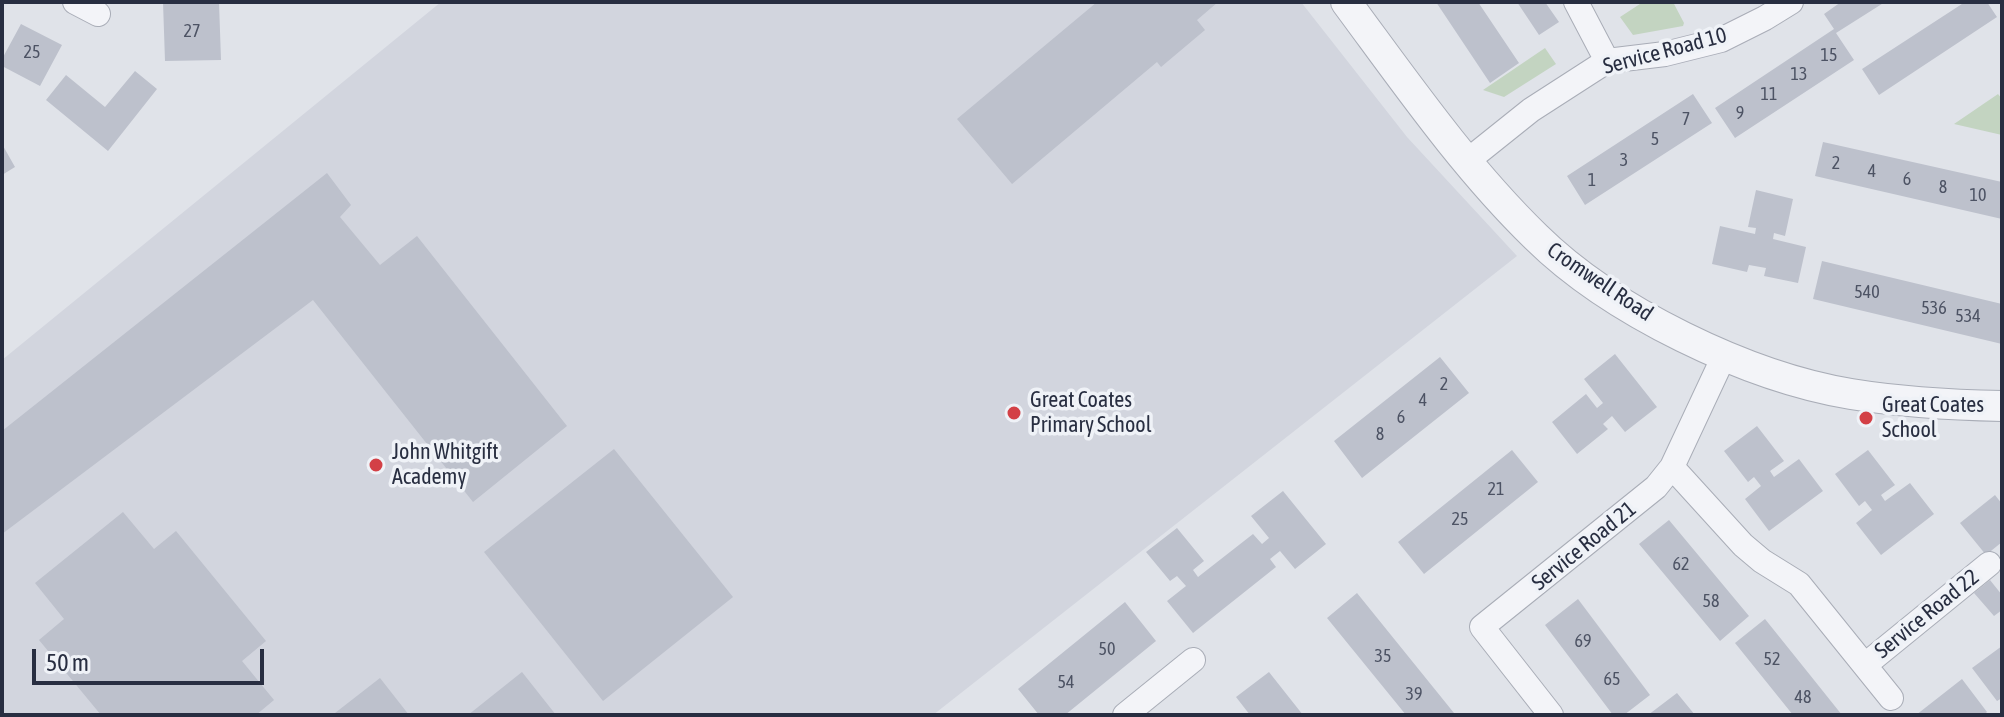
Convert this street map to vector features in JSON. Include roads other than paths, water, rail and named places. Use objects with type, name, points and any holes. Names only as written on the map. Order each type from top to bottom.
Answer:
[{"type":"street","points":[[75,2],[98,14]]},
{"type":"street","name":"Cromwell Road","points":[[1346,2],[1466,162],[1536,238],[1620,302],[1724,356],[1783,377],[1850,394],[2002,406]]},
{"type":"street","points":[[1576,2],[1607,61]]},
{"type":"street","name":"Service Road 10","points":[[1466,162],[1531,110],[1607,61],[1665,54],[1721,40],[1791,2]]},
{"type":"street","name":"Service Road 21","points":[[1551,715],[1482,627],[1656,487],[1672,467],[1724,356]]},
{"type":"street","name":"Service Road 22","points":[[1672,467],[1751,553],[1799,584],[1891,698]]},
{"type":"street","name":"Service Road 22","points":[[1865,665],[1989,564]]},
{"type":"street","points":[[1125,715],[1193,660]]},
{"type":"place","name":"Great Coates Primary School","points":[[1014,413]]},
{"type":"place","name":"Great Coates School","points":[[1866,418]]},
{"type":"place","name":"John Whitgift Academy","points":[[376,465]]}]
